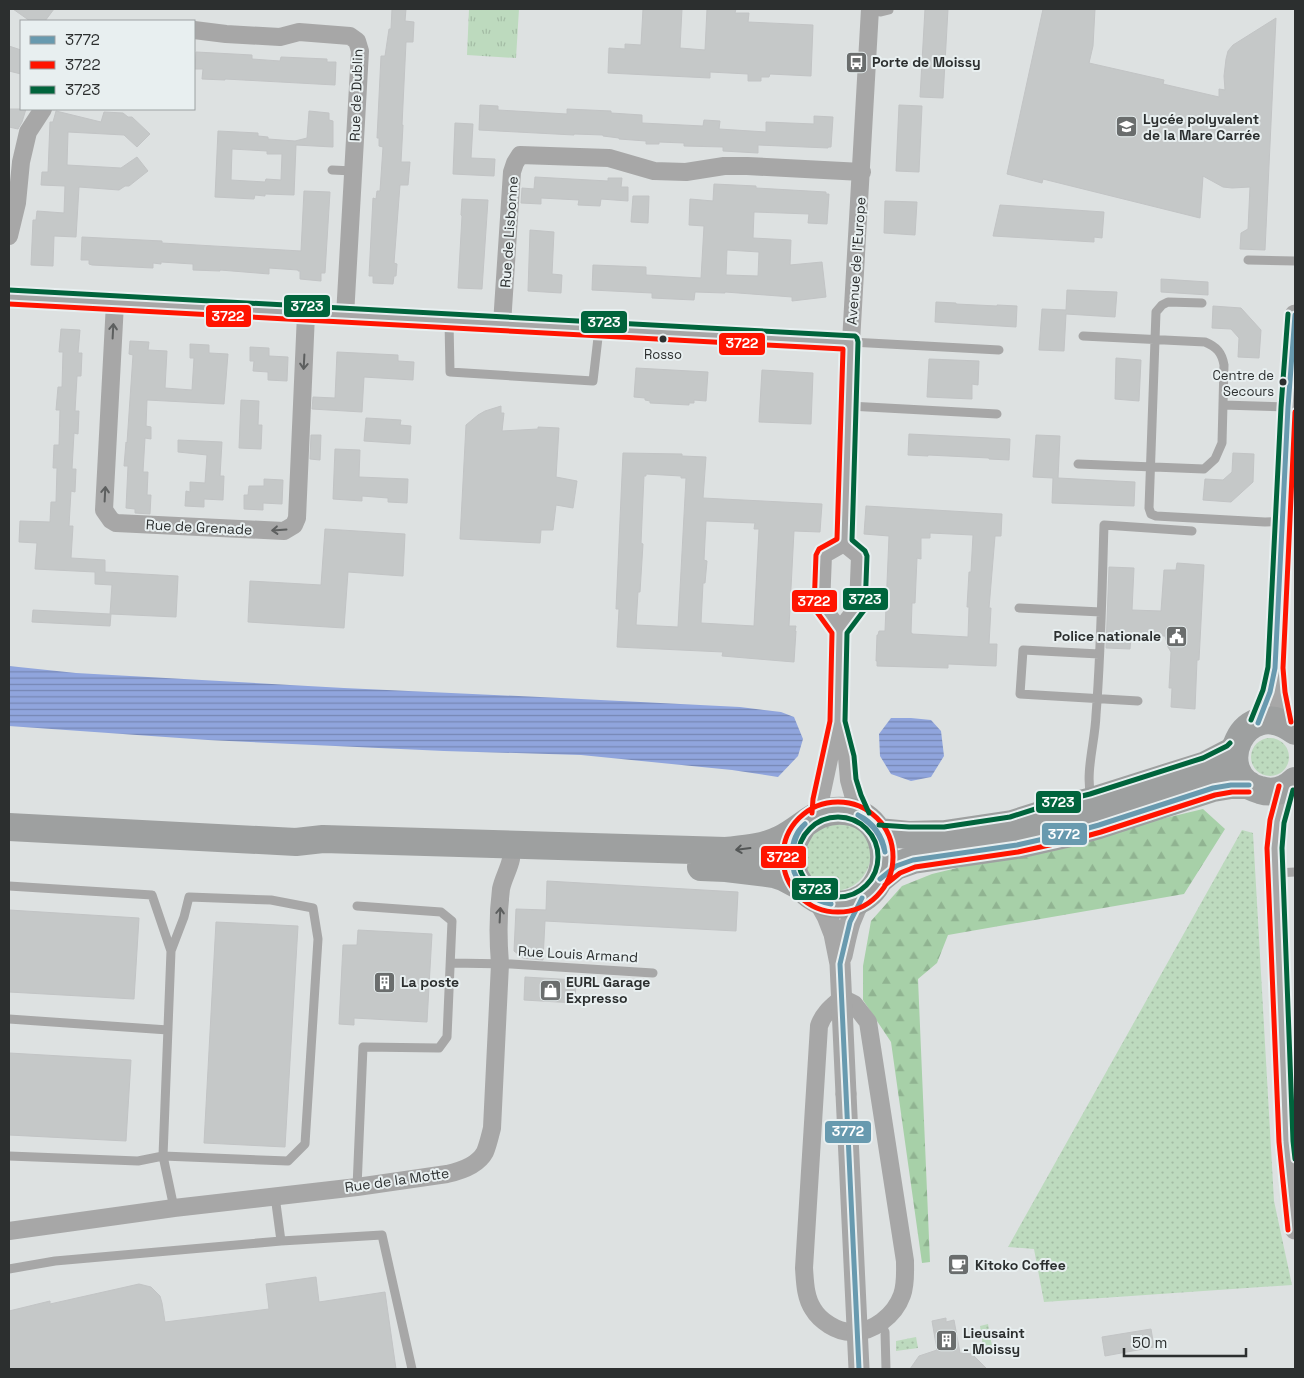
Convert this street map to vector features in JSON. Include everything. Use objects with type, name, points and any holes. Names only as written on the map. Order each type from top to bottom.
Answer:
[{"type":"main road","points":[[1252,787],[1241,778],[1236,769],[1234,758],[1238,740],[1243,732],[1250,727],[1285,728]]},
{"type":"main road","points":[[880,879],[896,866],[912,860],[1017,845],[1206,765],[1235,748]]},
{"type":"main road","points":[[9,827],[296,842],[324,839],[726,851],[761,847],[781,839],[811,819],[833,810],[848,811],[870,824],[909,835],[945,834],[1012,824],[1056,810],[1095,813],[1231,785],[1252,787],[1266,792],[1276,791],[1291,784]]},
{"type":"main road","points":[[809,893],[793,871],[791,855],[794,839],[811,819]]},
{"type":"main road","points":[[296,842],[322,849],[726,868],[774,874],[832,904],[848,904],[862,898],[873,890],[880,879],[885,863],[884,847],[870,824]]},
{"type":"street","name":"Avenue de l'Europe","points":[[844,543],[851,342],[862,172],[867,9]]},
{"type":"street","name":"Rue de Dublin","points":[[195,30],[271,37],[280,37],[299,32],[350,36],[354,38],[359,46],[345,316]]},
{"type":"street","points":[[9,236],[17,203],[21,162],[28,132],[42,110]]},
{"type":"street","name":"Rue de Lisbonne","points":[[502,324],[512,172],[520,155],[609,158],[654,171],[670,172],[686,172],[724,166],[862,172]]},
{"type":"street","points":[[9,296],[306,314],[851,342]]},
{"type":"street","name":"Rue de Grenade","points":[[115,303],[104,510],[111,520],[116,523],[284,531],[294,524],[296,518],[306,314]]},
{"type":"street","points":[[1285,728],[1275,668],[1289,521],[1295,315]]},
{"type":"street","points":[[811,819],[820,801],[837,722],[840,630],[858,607],[860,556],[844,543],[823,555],[821,606],[840,630]]},
{"type":"street","points":[[837,722],[847,757],[849,780],[854,798],[870,824]]},
{"type":"street","points":[[1274,848],[1277,822],[1291,784]]},
{"type":"street","points":[[1252,787],[1262,801],[1274,848],[1285,872],[1286,1142],[1295,1228]]},
{"type":"street","name":"Rue de la Motte","points":[[9,1231],[174,1208],[357,1187],[456,1172],[478,1160],[484,1152],[492,1128],[500,964],[498,943],[501,887],[511,859]]},
{"type":"street","points":[[809,893],[827,916],[834,934],[840,964],[859,1369]]},
{"type":"street","points":[[840,964],[849,925],[854,911],[862,898]]},
{"type":"street","points":[[842,998],[854,1004],[868,1022],[905,1261],[905,1279],[902,1295],[893,1312],[880,1322],[864,1330],[850,1332],[832,1326],[812,1309],[805,1290],[804,1268],[819,1026],[827,1010],[842,998]]},
{"type":"lane","points":[[867,9],[881,12],[889,9]]},
{"type":"lane","points":[[332,170],[353,171]]},
{"type":"lane","points":[[1248,260],[1295,261]]},
{"type":"lane","points":[[1202,303],[1168,302],[1162,305],[1156,312],[1148,508],[1151,514],[1156,516],[1265,522],[1289,521]]},
{"type":"lane","points":[[449,321],[450,372],[583,381],[593,381],[599,329]]},
{"type":"lane","points":[[1078,464],[1204,469],[1215,459],[1222,443],[1224,365],[1219,350],[1213,345],[1205,342],[1083,336]]},
{"type":"lane","points":[[851,342],[998,350]]},
{"type":"lane","points":[[1223,405],[1292,407]]},
{"type":"lane","points":[[849,406],[997,414]]},
{"type":"lane","points":[[1095,813],[1089,787],[1097,699],[1104,525],[1192,531]]},
{"type":"lane","points":[[1018,608],[1101,612]]},
{"type":"lane","points":[[1099,654],[1022,650],[1020,694],[1138,701]]},
{"type":"lane","points":[[9,886],[152,894],[171,951]]},
{"type":"lane","points":[[9,1156],[138,1161],[163,1156],[288,1160],[305,1144],[318,939],[313,908],[271,900],[189,897],[184,917],[171,951],[163,1156],[174,1208]]},
{"type":"lane","points":[[357,906],[442,912],[452,921],[448,1037],[439,1048],[363,1047],[357,1187]]},
{"type":"lane","name":"Rue Louis Armand","points":[[451,962],[653,973]]},
{"type":"lane","points":[[9,1020],[168,1030]]},
{"type":"lane","points":[[275,1196],[281,1241]]},
{"type":"lane","points":[[9,1269],[55,1261],[281,1241],[382,1235],[412,1369]]},
{"type":"lane","points":[[880,1322],[885,1332],[886,1369]]},
{"type":"green space","points":[[469,9],[519,9],[516,58],[467,55]]},
{"type":"green space","points":[[1270,738],[1277,739],[1283,744],[1288,750],[1288,764],[1283,770],[1277,775],[1270,776],[1263,775],[1257,770],[1252,764],[1251,757],[1252,750],[1257,744],[1263,739]]},
{"type":"green space","points":[[1203,809],[1225,829],[1184,894],[948,935],[937,963],[918,979],[930,1262],[922,1263],[891,1042],[863,1000],[863,966],[871,921],[902,886],[932,874]]},
{"type":"green space","points":[[845,822],[859,830],[868,843],[871,854],[869,866],[864,876],[856,884],[845,889],[834,890],[812,881],[801,856],[818,825]]},
{"type":"green space","points":[[1242,830],[1253,833],[1274,1201],[1292,1285],[1044,1302],[1034,1249],[1008,1247]]},
{"type":"green space","points":[[988,1324],[993,1352],[984,1353],[980,1326]]},
{"type":"green space","points":[[916,1337],[918,1348],[896,1351],[896,1341]]},
{"type":"water","points":[[9,666],[76,673],[740,707],[781,712],[794,717],[803,739],[798,756],[778,777],[732,770],[581,755],[444,751],[208,740],[9,726]]},
{"type":"water","points":[[891,718],[931,720],[941,731],[944,756],[931,777],[911,781],[891,774],[880,756],[879,734]]},
{"type":"building","points":[[13,9],[54,9],[46,20],[29,20]]},
{"type":"building","points":[[392,9],[406,9],[405,21],[414,22],[413,42],[406,42],[402,125],[401,162],[410,162],[408,185],[400,185],[394,263],[397,264],[393,284],[373,283],[373,276],[369,276],[373,198],[376,199],[377,191],[380,191],[383,147],[379,146],[379,138],[377,138],[381,56],[385,56],[389,29],[391,29]]},
{"type":"building","points":[[643,9],[682,9],[680,48],[705,50],[707,9],[736,9],[735,13],[749,13],[748,22],[813,25],[811,76],[770,74],[769,77],[761,77],[761,81],[748,81],[748,74],[710,72],[710,78],[608,73],[609,48],[625,49],[625,44],[641,45]]},
{"type":"building","points":[[925,9],[948,9],[943,98],[920,97]]},
{"type":"building","points":[[1043,9],[1095,9],[1093,46],[1089,63],[1164,80],[1163,84],[1219,97],[1219,89],[1225,90],[1224,76],[1228,51],[1233,45],[1276,18],[1265,250],[1240,249],[1241,233],[1248,229],[1250,187],[1223,187],[1203,176],[1200,218],[1043,179],[1042,183],[1007,174]]},
{"type":"building","points":[[9,46],[20,50],[20,74],[9,71]]},
{"type":"building","points":[[196,52],[252,55],[252,59],[280,61],[281,57],[327,59],[327,62],[336,62],[335,85],[202,79],[203,69],[195,69]]},
{"type":"building","points":[[480,105],[498,106],[498,110],[567,114],[567,109],[611,111],[611,113],[642,115],[642,123],[703,126],[704,120],[720,121],[719,129],[766,132],[766,122],[814,124],[814,116],[833,117],[831,147],[758,145],[758,153],[723,151],[723,147],[684,146],[684,143],[659,142],[659,144],[646,144],[646,141],[619,139],[603,135],[479,130]]},
{"type":"building","points":[[899,105],[922,106],[919,172],[896,171]]},
{"type":"building","points":[[9,109],[26,110],[18,129],[9,127]]},
{"type":"building","points":[[56,111],[101,122],[104,112],[123,113],[128,117],[132,117],[150,134],[137,147],[124,135],[68,132],[67,165],[121,168],[137,157],[148,171],[129,186],[119,190],[79,187],[76,237],[54,236],[53,266],[31,265],[33,220],[36,220],[37,211],[64,213],[65,186],[41,185],[42,172],[48,172],[50,122],[53,122]]},
{"type":"building","points":[[309,111],[329,113],[329,120],[333,121],[333,147],[296,145],[294,195],[255,195],[254,199],[215,197],[218,131],[258,133],[258,136],[268,137],[268,139],[295,141],[307,138]],"holes":[[[232,149],[267,151],[267,154],[282,154],[281,180],[266,179],[265,182],[231,180]]]},
{"type":"building","points":[[455,123],[473,124],[471,158],[495,159],[494,176],[453,174]]},
{"type":"building","points":[[535,177],[608,181],[608,178],[622,178],[621,187],[628,187],[628,201],[601,199],[600,206],[578,205],[579,200],[541,198],[541,204],[521,203],[522,188],[534,189]]},
{"type":"building","points":[[714,184],[826,192],[826,194],[829,194],[827,224],[808,223],[809,214],[754,212],[753,238],[791,240],[790,265],[822,262],[826,297],[792,301],[792,297],[725,292],[695,292],[694,300],[652,298],[652,293],[592,290],[593,265],[646,267],[646,275],[701,278],[704,226],[689,225],[690,199],[713,201]],"holes":[[[727,250],[759,252],[758,276],[726,275]]]},
{"type":"building","points":[[304,191],[330,192],[325,273],[321,273],[321,281],[300,279],[300,271],[298,270],[269,268],[269,274],[193,270],[193,264],[161,262],[161,264],[153,263],[153,268],[92,265],[89,264],[89,260],[81,260],[82,237],[301,251]]},
{"type":"building","points":[[633,196],[649,196],[648,223],[631,222]]},
{"type":"building","points":[[462,199],[488,200],[482,289],[458,288]]},
{"type":"building","points":[[885,201],[917,202],[915,235],[884,233]]},
{"type":"building","points":[[1000,205],[1104,212],[1102,238],[1094,237],[1094,242],[993,236]]},
{"type":"building","points":[[530,230],[554,232],[552,274],[562,275],[561,293],[528,291]]},
{"type":"building","points":[[1161,279],[1208,282],[1208,295],[1161,292]]},
{"type":"building","points":[[1067,290],[1117,292],[1115,317],[1066,314],[1064,351],[1039,350],[1042,309],[1066,310]]},
{"type":"building","points":[[936,302],[1017,306],[1016,327],[935,322]]},
{"type":"building","points":[[1213,306],[1241,308],[1261,330],[1259,358],[1238,357],[1239,338],[1231,329],[1212,328]]},
{"type":"building","points":[[61,329],[80,330],[78,353],[82,353],[81,376],[77,376],[75,411],[79,411],[78,434],[74,433],[72,469],[76,469],[75,492],[71,491],[69,526],[73,526],[71,558],[105,560],[105,572],[178,576],[176,617],[111,614],[110,626],[32,622],[33,610],[110,614],[112,585],[95,584],[95,572],[35,569],[37,543],[19,542],[20,521],[50,522],[51,502],[56,502],[57,468],[53,468],[54,445],[59,445],[60,410],[56,410],[58,387],[62,387],[63,352],[59,352]]},
{"type":"building","points":[[130,341],[149,342],[148,350],[167,351],[165,388],[192,390],[194,358],[190,358],[190,344],[209,345],[209,353],[228,354],[224,404],[147,400],[146,426],[151,427],[151,439],[145,438],[143,472],[148,472],[147,495],[151,495],[150,514],[135,513],[135,509],[126,508],[128,466],[124,466],[133,355],[129,354]]},
{"type":"building","points":[[250,347],[269,348],[269,356],[288,357],[287,381],[268,380],[268,372],[253,371],[254,361],[250,361]]},
{"type":"building","points":[[337,352],[398,355],[398,361],[414,362],[413,380],[364,377],[362,412],[312,409],[313,397],[335,398]]},
{"type":"building","points":[[1116,358],[1141,360],[1139,401],[1115,399]]},
{"type":"building","points":[[929,359],[979,361],[978,385],[972,384],[972,399],[927,397]]},
{"type":"building","points":[[636,368],[708,372],[706,401],[694,400],[694,403],[689,403],[689,405],[650,403],[645,398],[634,397]]},
{"type":"building","points":[[762,370],[813,373],[811,424],[759,422]]},
{"type":"building","points":[[241,400],[259,401],[258,425],[262,425],[261,449],[239,448]]},
{"type":"building","points":[[501,406],[501,413],[504,413],[502,431],[538,429],[538,427],[559,428],[556,477],[577,481],[573,508],[556,505],[553,530],[541,530],[540,543],[460,539],[466,425],[485,411]]},
{"type":"building","points":[[366,418],[401,420],[400,425],[411,426],[410,444],[364,441]]},
{"type":"building","points":[[909,434],[1010,439],[1009,460],[908,455]]},
{"type":"building","points":[[311,435],[321,435],[320,460],[310,459]]},
{"type":"building","points":[[1036,435],[1060,436],[1058,478],[1135,482],[1134,506],[1052,503],[1053,478],[1033,477]]},
{"type":"building","points":[[178,440],[222,442],[220,476],[224,476],[223,500],[204,499],[204,507],[185,506],[186,491],[190,492],[190,482],[205,483],[207,455],[178,452]]},
{"type":"building","points":[[335,449],[360,450],[359,477],[408,479],[407,503],[388,502],[388,498],[362,496],[362,501],[333,499]]},
{"type":"building","points":[[623,453],[682,454],[682,456],[706,457],[703,498],[822,504],[820,532],[794,531],[789,626],[796,626],[794,662],[722,656],[723,652],[617,647],[619,609],[616,609]],"holes":[[[646,474],[686,478],[678,627],[636,625],[643,544],[641,543],[644,476]],[[706,521],[755,523],[754,529],[759,529],[754,626],[701,623],[703,583],[705,583],[707,561],[704,560]]]},
{"type":"building","points":[[1233,453],[1254,454],[1253,482],[1231,502],[1203,500],[1205,479],[1223,480],[1232,472]]},
{"type":"building","points":[[264,479],[283,480],[282,504],[263,503],[263,510],[244,509],[244,495],[248,495],[249,486],[264,486]]},
{"type":"building","points":[[866,506],[1002,514],[1001,536],[995,536],[989,608],[991,608],[989,644],[997,644],[996,666],[948,664],[948,668],[877,666],[877,635],[879,631],[885,631],[889,536],[864,534]],"holes":[[[930,533],[973,535],[967,607],[969,607],[968,637],[912,634],[912,603],[915,603],[917,558],[921,559],[921,538],[930,538]]]},
{"type":"building","points":[[325,529],[405,534],[403,576],[348,572],[344,628],[248,622],[250,581],[321,585]]},
{"type":"building","name":"Police nationale","points":[[1177,563],[1204,565],[1195,709],[1171,707],[1172,688],[1169,688],[1171,652],[1165,636],[1131,634],[1130,649],[1106,648],[1109,567],[1134,568],[1132,610],[1161,611],[1164,570],[1176,570]]},
{"type":"building","points":[[547,881],[738,892],[736,931],[545,921],[543,960],[523,958],[514,951],[516,909],[546,910]]},
{"type":"building","points":[[9,910],[139,918],[134,999],[9,992]]},
{"type":"building","points":[[216,922],[298,926],[285,1147],[204,1143]]},
{"type":"building","name":"La poste","points":[[358,930],[432,934],[427,1022],[354,1018],[354,1025],[339,1024],[343,945],[357,945]]},
{"type":"building","name":"EURL Garage Expresso","points":[[525,977],[576,980],[575,1003],[524,1000]]},
{"type":"building","points":[[9,1053],[131,1060],[126,1141],[9,1135]]},
{"type":"building","points":[[316,1277],[319,1302],[385,1292],[396,1369],[9,1369],[9,1311],[139,1284],[151,1287],[160,1296],[165,1322],[269,1309],[266,1284]]},
{"type":"building","points":[[946,1318],[946,1322],[954,1320],[960,1353],[972,1354],[987,1369],[910,1369],[919,1356],[937,1350],[932,1321]]},
{"type":"building","points":[[1151,1329],[1154,1347],[1105,1356],[1102,1337]]},
{"type":"transit line","name":"3723","points":[[9,290],[855,336],[858,342],[852,540],[865,551],[867,556],[865,609],[847,633],[845,721],[854,756],[856,779],[869,813]]},
{"type":"transit line","name":"3722","points":[[9,304],[843,349],[837,539],[819,549],[816,555],[814,608],[832,633],[830,721],[813,799],[812,813]]},
{"type":"transit line","name":"3723","points":[[1251,720],[1263,690],[1268,667],[1281,407],[1288,314]]},
{"type":"transit line","name":"3772","points":[[1258,723],[1270,692],[1275,668],[1288,407],[1295,315]]},
{"type":"transit line","name":"3722","points":[[1291,722],[1285,692],[1283,668],[1295,412]]},
{"type":"transit line","name":"3723","points":[[879,825],[944,827],[1010,817],[1203,758],[1230,743]]},
{"type":"transit line","name":"3772","points":[[880,879],[896,866],[913,860],[1017,845],[1099,825],[1213,788],[1249,785]]},
{"type":"transit line","name":"3722","points":[[1279,786],[1270,820],[1267,848],[1279,1142],[1288,1230]]},
{"type":"transit line","name":"3723","points":[[1293,790],[1284,823],[1282,848],[1295,1159]]},
{"type":"transit line","name":"3722","points":[[885,885],[900,873],[915,867],[1018,852],[1072,840],[1215,795],[1249,792]]},
{"type":"transit line","name":"3722","points":[[838,802],[859,807],[877,818],[888,836],[893,857],[888,878],[877,896],[859,907],[838,912],[817,907],[799,896],[788,878],[783,857],[788,836],[799,818],[817,807],[838,802]]},
{"type":"transit line","name":"3772","points":[[858,815],[868,821],[876,830],[882,840],[885,852]]},
{"type":"transit line","name":"3772","points":[[858,815],[876,830],[885,852]]},
{"type":"transit line","name":"3723","points":[[838,817],[853,820],[866,829],[875,842],[878,857],[875,872],[866,885],[853,894],[838,897],[823,894],[810,885],[801,872],[798,857],[801,842],[810,829],[823,820],[838,817]]},
{"type":"transit line","name":"3772","points":[[794,872],[792,859],[794,840],[805,824]]},
{"type":"transit line","name":"3772","points":[[794,872],[795,840],[805,824]]},
{"type":"transit line","name":"3772","points":[[794,872],[800,884],[808,892],[818,899],[831,904]]},
{"type":"transit line","name":"3772","points":[[794,872],[800,884],[808,893],[818,900],[831,904]]},
{"type":"transit line","name":"3772","points":[[859,1369],[840,964],[850,922],[862,898]]},
{"type":"place","name":"Porte de Moissy","points":[[856,62]]},
{"type":"place","name":"Lycée polyvalent de la Mare Carrée","points":[[1127,127]]},
{"type":"place","name":"Rosso","points":[[663,339]]},
{"type":"place","name":"Centre de Secours","points":[[1283,382]]},
{"type":"place","name":"Police nationale","points":[[1177,636]]},
{"type":"place","name":"La poste","points":[[385,982]]},
{"type":"place","name":"EURL Garage Expresso","points":[[550,990]]},
{"type":"place","name":"Kitoko Coffee","points":[[959,1265]]},
{"type":"place","name":"Lieusaint - Moissy","points":[[947,1341]]}]
